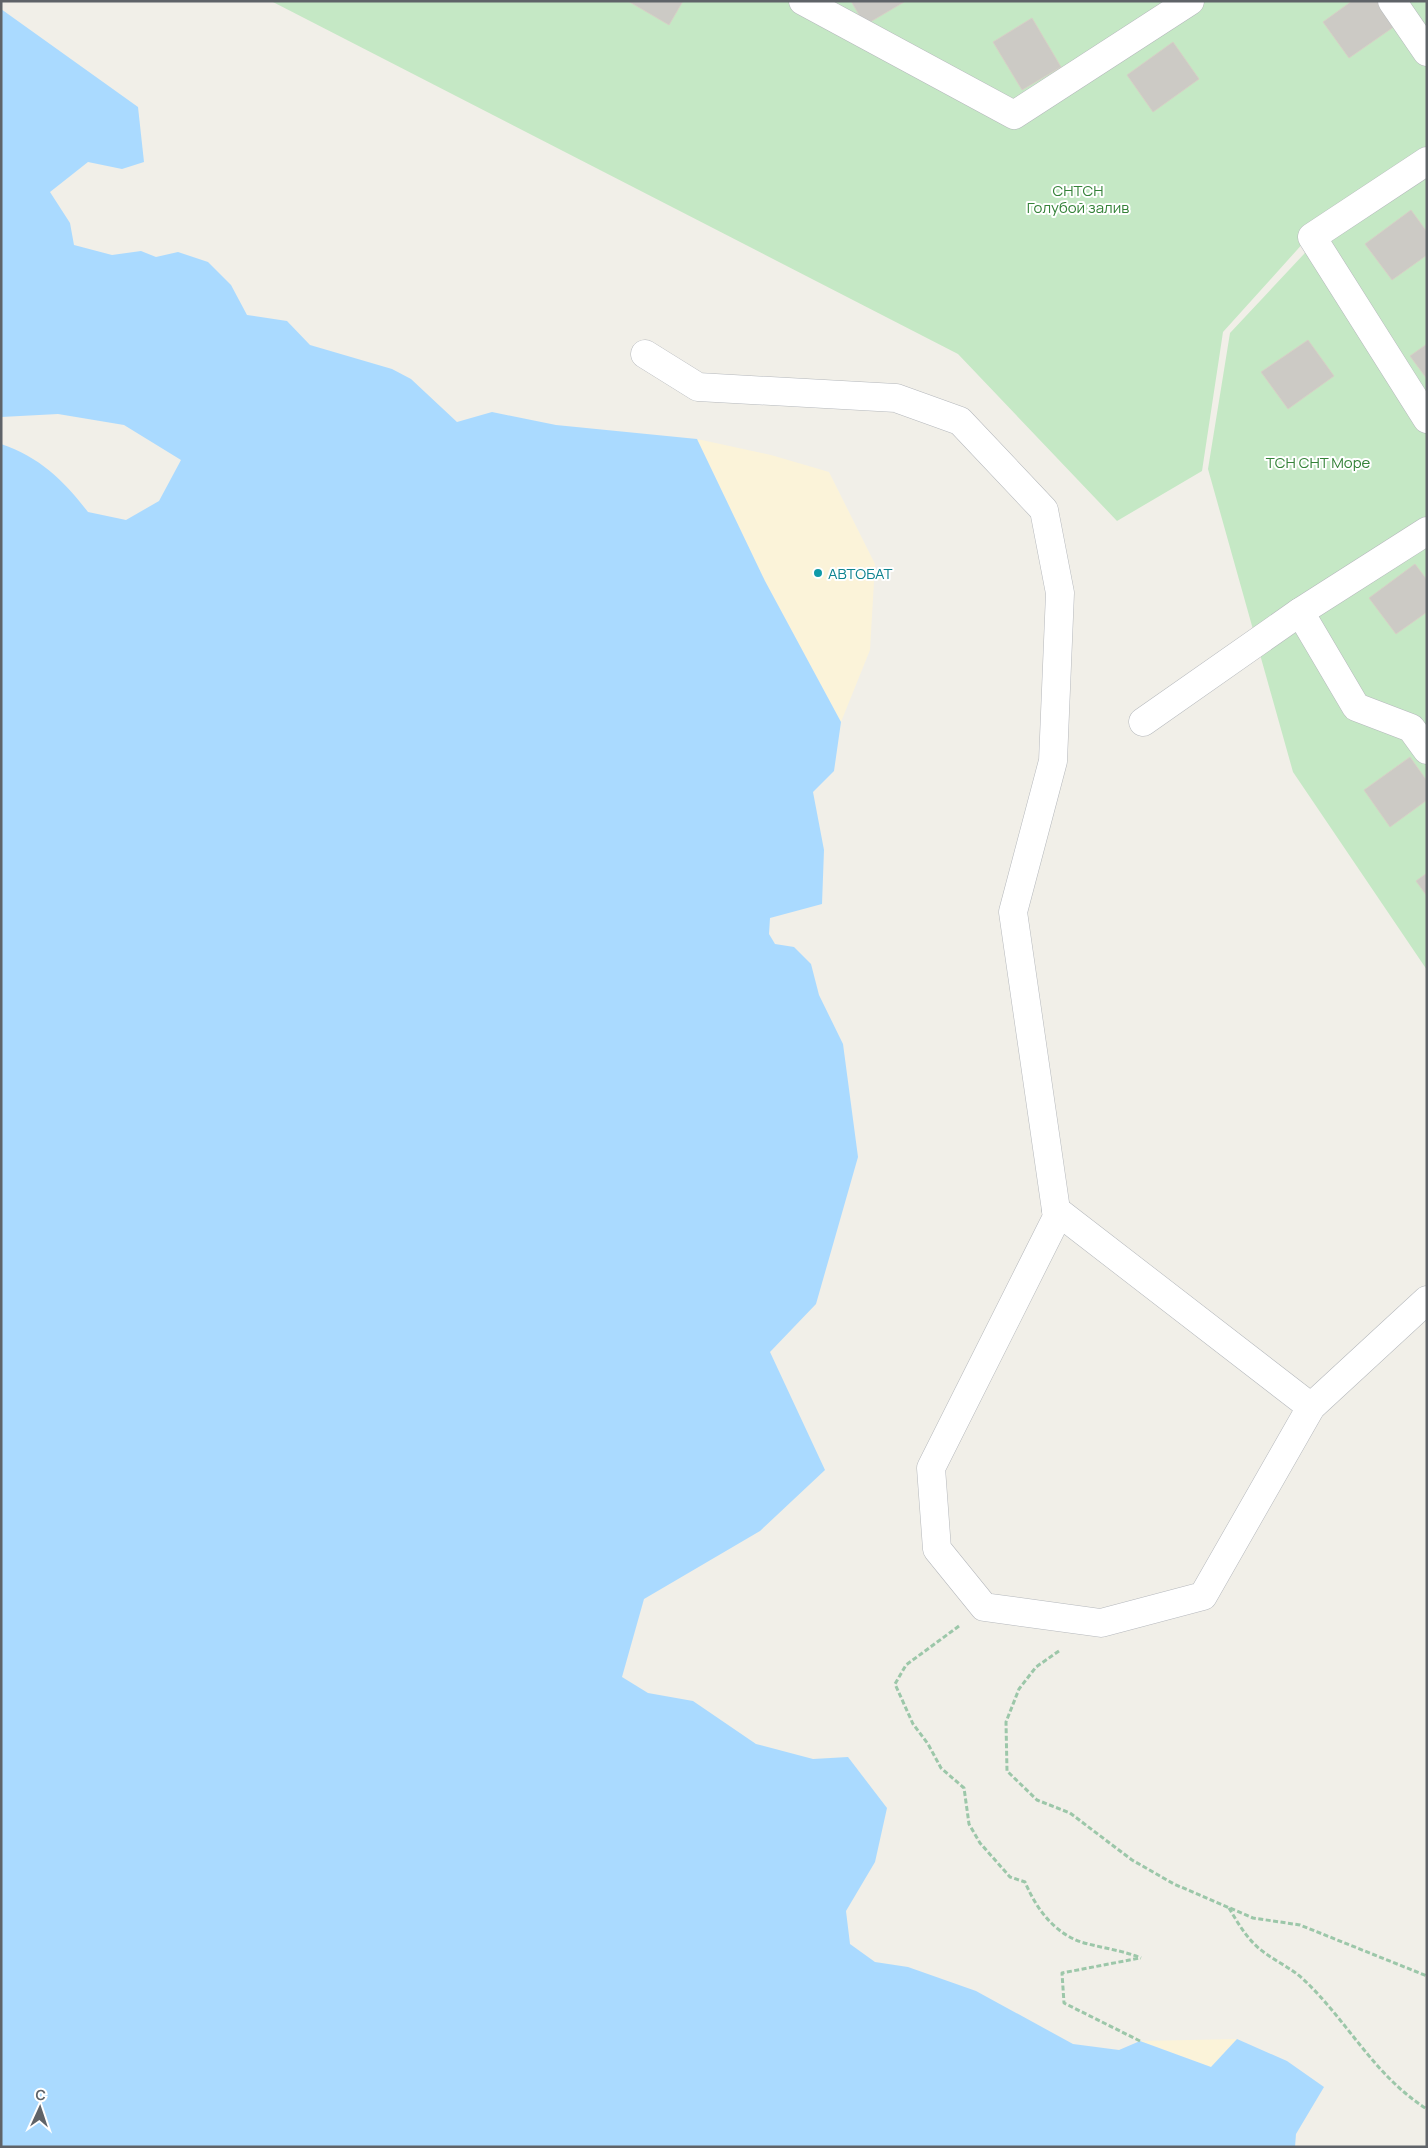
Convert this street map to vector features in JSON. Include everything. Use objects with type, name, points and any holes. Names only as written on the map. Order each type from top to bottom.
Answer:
[{"type":"lane","points":[[803,1],[1014,115],[1190,1]]},
{"type":"lane","points":[[1392,1],[1427,52]]},
{"type":"lane","points":[[1427,161],[1312,237],[1427,419]]},
{"type":"lane","points":[[645,354],[698,388],[896,398],[960,421],[1044,510],[1060,593],[1054,761],[1013,912],[1057,1217],[930,1468],[937,1549],[984,1607],[1101,1623],[1203,1596],[1311,1407],[1427,1300]]},
{"type":"lane","points":[[1143,722],[1300,612],[1427,531]]},
{"type":"lane","points":[[1300,612],[1356,707],[1411,728],[1427,750]]},
{"type":"lane","points":[[1056,1210],[1311,1407]]},
{"type":"path","points":[[984,1607],[906,1665],[895,1684],[913,1724],[928,1744],[941,1768],[964,1788],[969,1824],[992,1859],[1010,1877],[1025,1882],[1032,1899],[1058,1930],[1080,1942],[1141,1958],[1062,1973],[1064,2003],[1140,2041]]},
{"type":"path","points":[[1060,1650],[1036,1667],[1019,1690],[1006,1722],[1007,1771],[1037,1800],[1070,1813],[1132,1860],[1174,1884],[1253,1918],[1300,1925],[1427,1976]]},
{"type":"path","points":[[1229,1908],[1247,1937],[1264,1952],[1289,1968],[1303,1980],[1351,2032],[1390,2080],[1407,2097],[1427,2109]]},
{"type":"green space","name":"СНТСН Голубой залив","points":[[271,1],[1427,1],[1427,149],[1324,220],[1223,332],[1202,471],[1117,521],[958,354]]},
{"type":"green space","name":"ТСН СНТ Море","points":[[1427,151],[1427,970],[1293,772],[1208,469],[1230,333],[1304,254],[1330,217]]},
{"type":"sand","name":"АВТОБАТ","points":[[697,439],[771,455],[829,472],[875,564],[870,650],[841,722],[765,581]]},
{"type":"sand","points":[[1237,2039],[1211,2067],[1140,2041]]},
{"type":"water","points":[[1,9],[138,107],[144,162],[122,169],[88,162],[50,192],[70,223],[74,245],[112,255],[141,251],[156,257],[178,252],[208,262],[231,285],[247,315],[287,321],[310,345],[392,369],[411,379],[457,422],[492,412],[556,425],[697,439],[765,581],[841,722],[834,771],[813,792],[824,850],[822,904],[770,918],[769,934],[775,944],[794,947],[811,964],[819,995],[843,1044],[858,1157],[816,1304],[770,1352],[825,1470],[760,1531],[644,1599],[622,1677],[648,1693],[693,1701],[756,1744],[813,1759],[848,1757],[887,1808],[875,1862],[846,1911],[850,1944],[875,1962],[908,1967],[976,1991],[1073,2044],[1119,2050],[1140,2041],[1211,2067],[1237,2039],[1287,2061],[1324,2087],[1296,2134],[1295,2147],[1,2147],[1,444],[28,456],[50,471],[70,490],[88,512],[126,520],[159,501],[181,460],[124,425],[58,414],[1,417]]},
{"type":"building","points":[[628,1],[683,1],[669,25]]},
{"type":"building","points":[[851,1],[903,1],[904,2],[865,25]]},
{"type":"building","points":[[1352,1],[1378,1],[1395,26],[1349,58],[1323,22]]},
{"type":"building","points":[[1032,18],[1061,67],[1022,90],[993,42]]},
{"type":"building","points":[[1173,42],[1199,79],[1153,112],[1127,75]]},
{"type":"building","points":[[1411,210],[1427,232],[1427,255],[1392,280],[1365,244]]},
{"type":"building","points":[[1308,340],[1334,376],[1288,409],[1261,372]]},
{"type":"building","points":[[1427,344],[1427,379],[1410,356]]},
{"type":"building","points":[[1415,564],[1427,580],[1427,612],[1396,634],[1369,598]]},
{"type":"building","points":[[1410,757],[1427,781],[1427,800],[1390,827],[1364,790]]},
{"type":"building","points":[[1427,873],[1427,896],[1416,881]]},
{"type":"place","name":"АВТОБАТ","points":[[818,573]]}]
